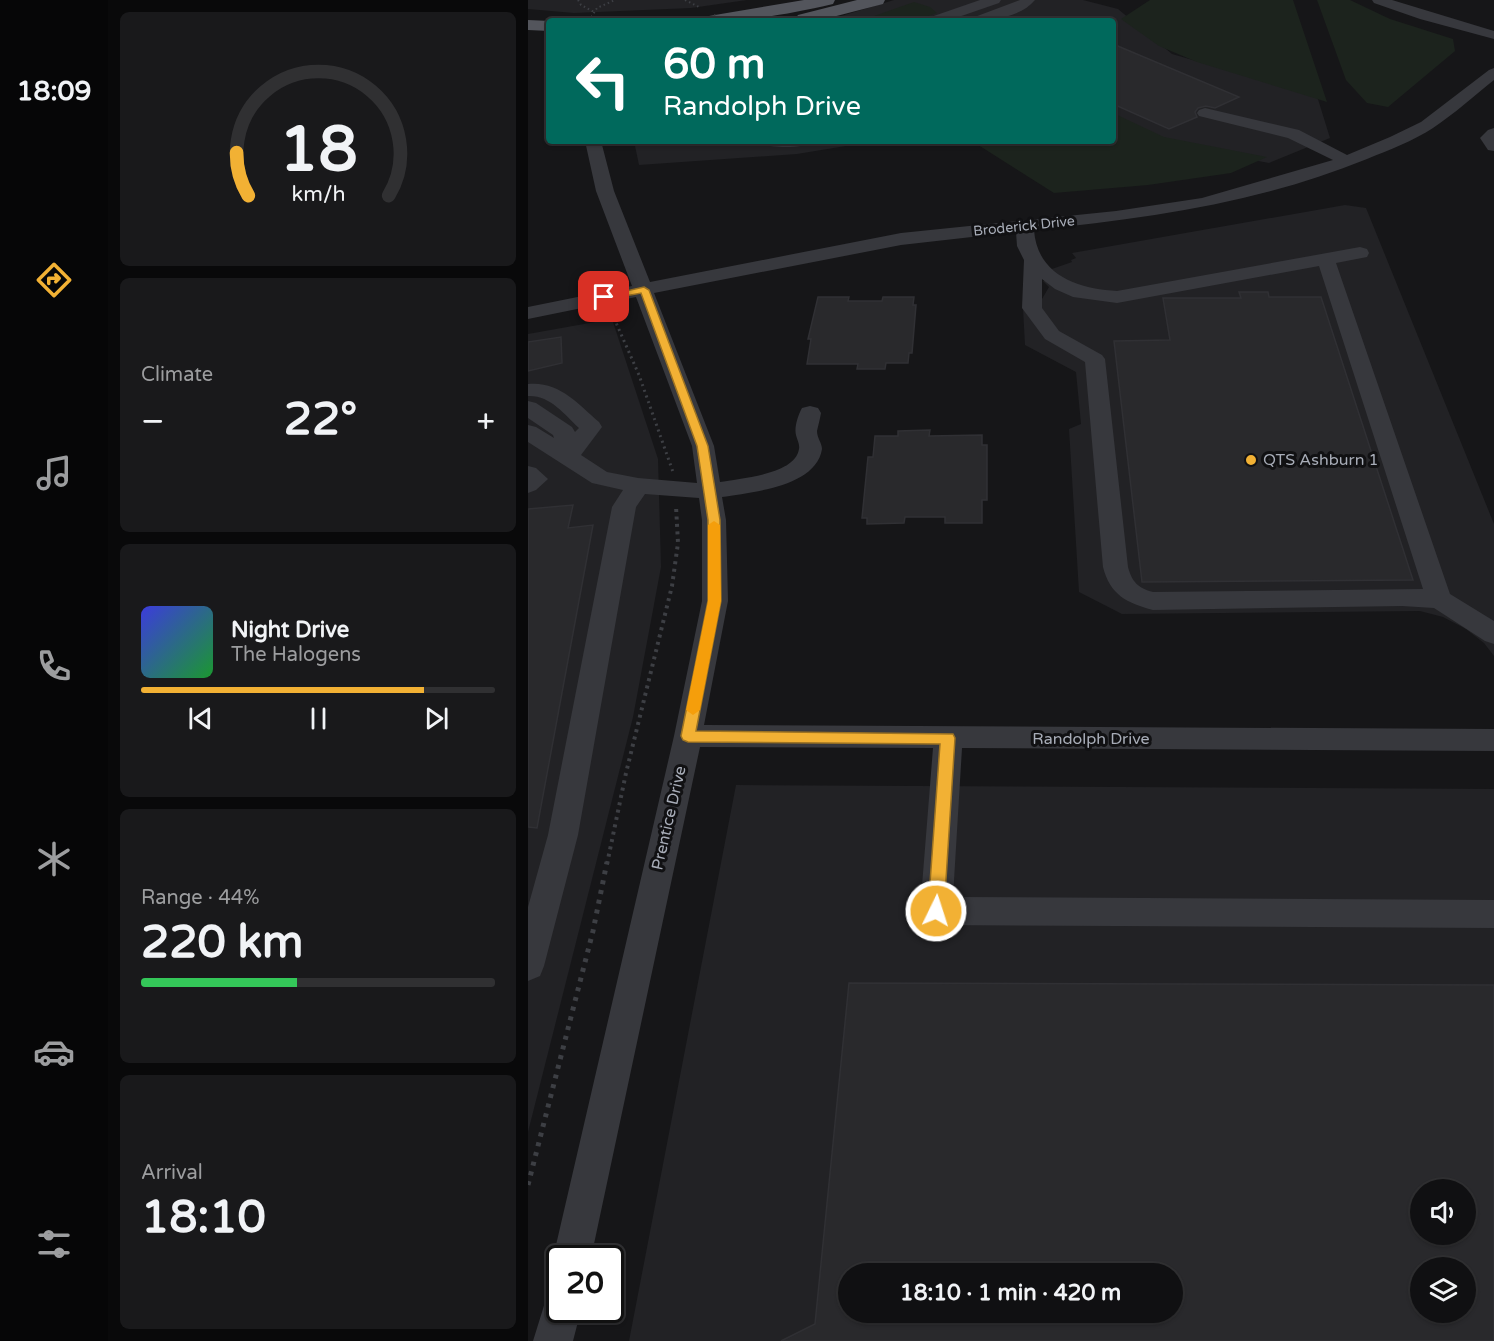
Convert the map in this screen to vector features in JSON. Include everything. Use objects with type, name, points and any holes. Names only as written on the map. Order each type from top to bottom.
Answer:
[{"type":"main road","points":[[712,18],[773,12],[827,0]]},
{"type":"main road","points":[[808,18],[877,0]]},
{"type":"main road","points":[[528,25],[546,26]]},
{"type":"main road","points":[[528,39],[546,40]]},
{"type":"street","points":[[942,18],[994,0]]},
{"type":"street","points":[[984,18],[1028,0]]},
{"type":"street","points":[[1379,0],[1425,16],[1494,35]]},
{"type":"street","points":[[944,2],[965,10]]},
{"type":"street","name":"Broderick Drive","points":[[528,313],[902,239],[1116,216],[1202,203],[1291,180],[1347,161],[1427,125],[1494,74]]},
{"type":"street","points":[[1205,113],[1239,123],[1293,134],[1347,161]]},
{"type":"street","points":[[1494,133],[1488,138],[1494,146]]},
{"type":"street","name":"Prentice Drive","points":[[575,1245],[688,736],[715,601],[714,520],[703,446],[605,191],[594,144]]},
{"type":"street","points":[[1025,226],[1026,247],[1042,252],[1069,272],[1071,279],[1045,327]]},
{"type":"street","points":[[1042,252],[1032,308],[1052,335],[1095,359],[1116,575],[1122,587],[1137,598],[1153,601],[1402,597],[1439,599],[1494,634]]},
{"type":"street","points":[[1066,288],[1089,295],[1117,297],[1360,253]]},
{"type":"street","points":[[1326,260],[1439,599]]},
{"type":"street","points":[[528,390],[542,389],[560,398],[591,427],[568,456]]},
{"type":"street","points":[[528,394],[550,405],[578,429],[568,456]]},
{"type":"street","points":[[528,408],[564,432],[568,456]]},
{"type":"street","points":[[528,432],[600,478],[638,486],[676,488],[709,482],[770,481],[798,469],[807,459],[811,447],[808,423]]},
{"type":"street","points":[[528,443],[534,447],[568,456]]},
{"type":"street","points":[[528,473],[536,478],[528,485]]},
{"type":"street","points":[[528,966],[563,835],[624,507],[638,486]]},
{"type":"street","name":"Randolph Drive","points":[[688,736],[1494,740]]},
{"type":"street","points":[[948,738],[936,911],[1494,914]]},
{"type":"street","points":[[553,1341],[558,1323]]},
{"type":"path","points":[[578,0],[581,5],[594,12]]},
{"type":"path","points":[[591,18],[594,12],[615,0]]},
{"type":"path","points":[[528,1185],[592,931],[626,773],[672,586],[678,543],[675,480],[652,408],[615,318]]},
{"type":"shaded area","points":[[528,0],[747,0],[691,8],[574,13],[528,9]]},
{"type":"shaded area","points":[[894,0],[1083,0],[1118,9],[1172,54],[1317,96],[1330,138],[1269,163],[1164,143],[1116,123],[1116,18],[835,18]]},
{"type":"shaded area","points":[[1150,0],[1293,0],[1327,102],[1197,62],[1159,46],[1121,19]]},
{"type":"shaded area","points":[[1317,0],[1350,0],[1390,19],[1453,39],[1455,51],[1388,107],[1367,103],[1346,80]]},
{"type":"shaded area","points":[[914,2],[930,7],[937,13],[923,18],[869,18]]},
{"type":"shaded area","points":[[1116,114],[1164,137],[1267,157],[1231,173],[1148,185],[1054,193],[977,144],[1116,144]]},
{"type":"shaded area","points":[[635,144],[858,144],[797,154],[639,165]]},
{"type":"shaded area","points":[[1345,205],[1366,208],[1494,524],[1494,656],[1484,643],[1466,629],[1443,617],[1420,611],[1122,614],[1079,592],[1069,429],[1081,424],[1076,372],[1025,345],[1023,308],[1042,299],[1049,287],[1043,281],[1055,277],[1049,270],[1072,262],[1071,260],[1076,258],[1072,253]]},
{"type":"shaded area","points":[[612,319],[658,459],[661,567],[633,717],[528,1132],[528,334]]},
{"type":"shaded area","points":[[736,785],[1494,789],[1494,1341],[629,1341]]},
{"type":"building","points":[[1116,45],[1239,97],[1215,108],[1206,106],[1198,108],[1195,112],[1197,117],[1169,129],[1116,105]]},
{"type":"building","name":"QTS Ashburn 1","points":[[1239,292],[1268,292],[1269,297],[1321,297],[1413,580],[1142,582],[1114,341],[1170,340],[1163,298],[1241,298]]},
{"type":"building","points":[[818,297],[849,297],[848,301],[882,301],[883,297],[914,297],[913,305],[916,305],[912,353],[909,353],[908,363],[886,363],[885,369],[857,369],[858,364],[807,364],[811,339],[808,339]]},
{"type":"building","points":[[561,337],[562,363],[528,371],[528,342]]},
{"type":"building","points":[[930,430],[929,436],[982,435],[982,445],[987,445],[987,500],[982,500],[982,523],[945,523],[945,517],[905,517],[904,523],[867,524],[867,518],[862,518],[868,457],[873,457],[875,436],[898,436],[898,431]]},
{"type":"building","points":[[573,505],[568,528],[593,525],[537,828],[528,827],[528,509]]},
{"type":"building","points":[[849,983],[1494,985],[1494,1341],[781,1341],[815,1324]]},
{"type":"slow traffic","points":[[693,710],[715,601],[714,525]]},
{"type":"place","name":"QTS Ashburn 1","points":[[1251,460]]},
{"type":"route","points":[[604,297],[644,290],[703,446],[714,520],[715,601],[688,736],[948,738],[936,911]]}]
